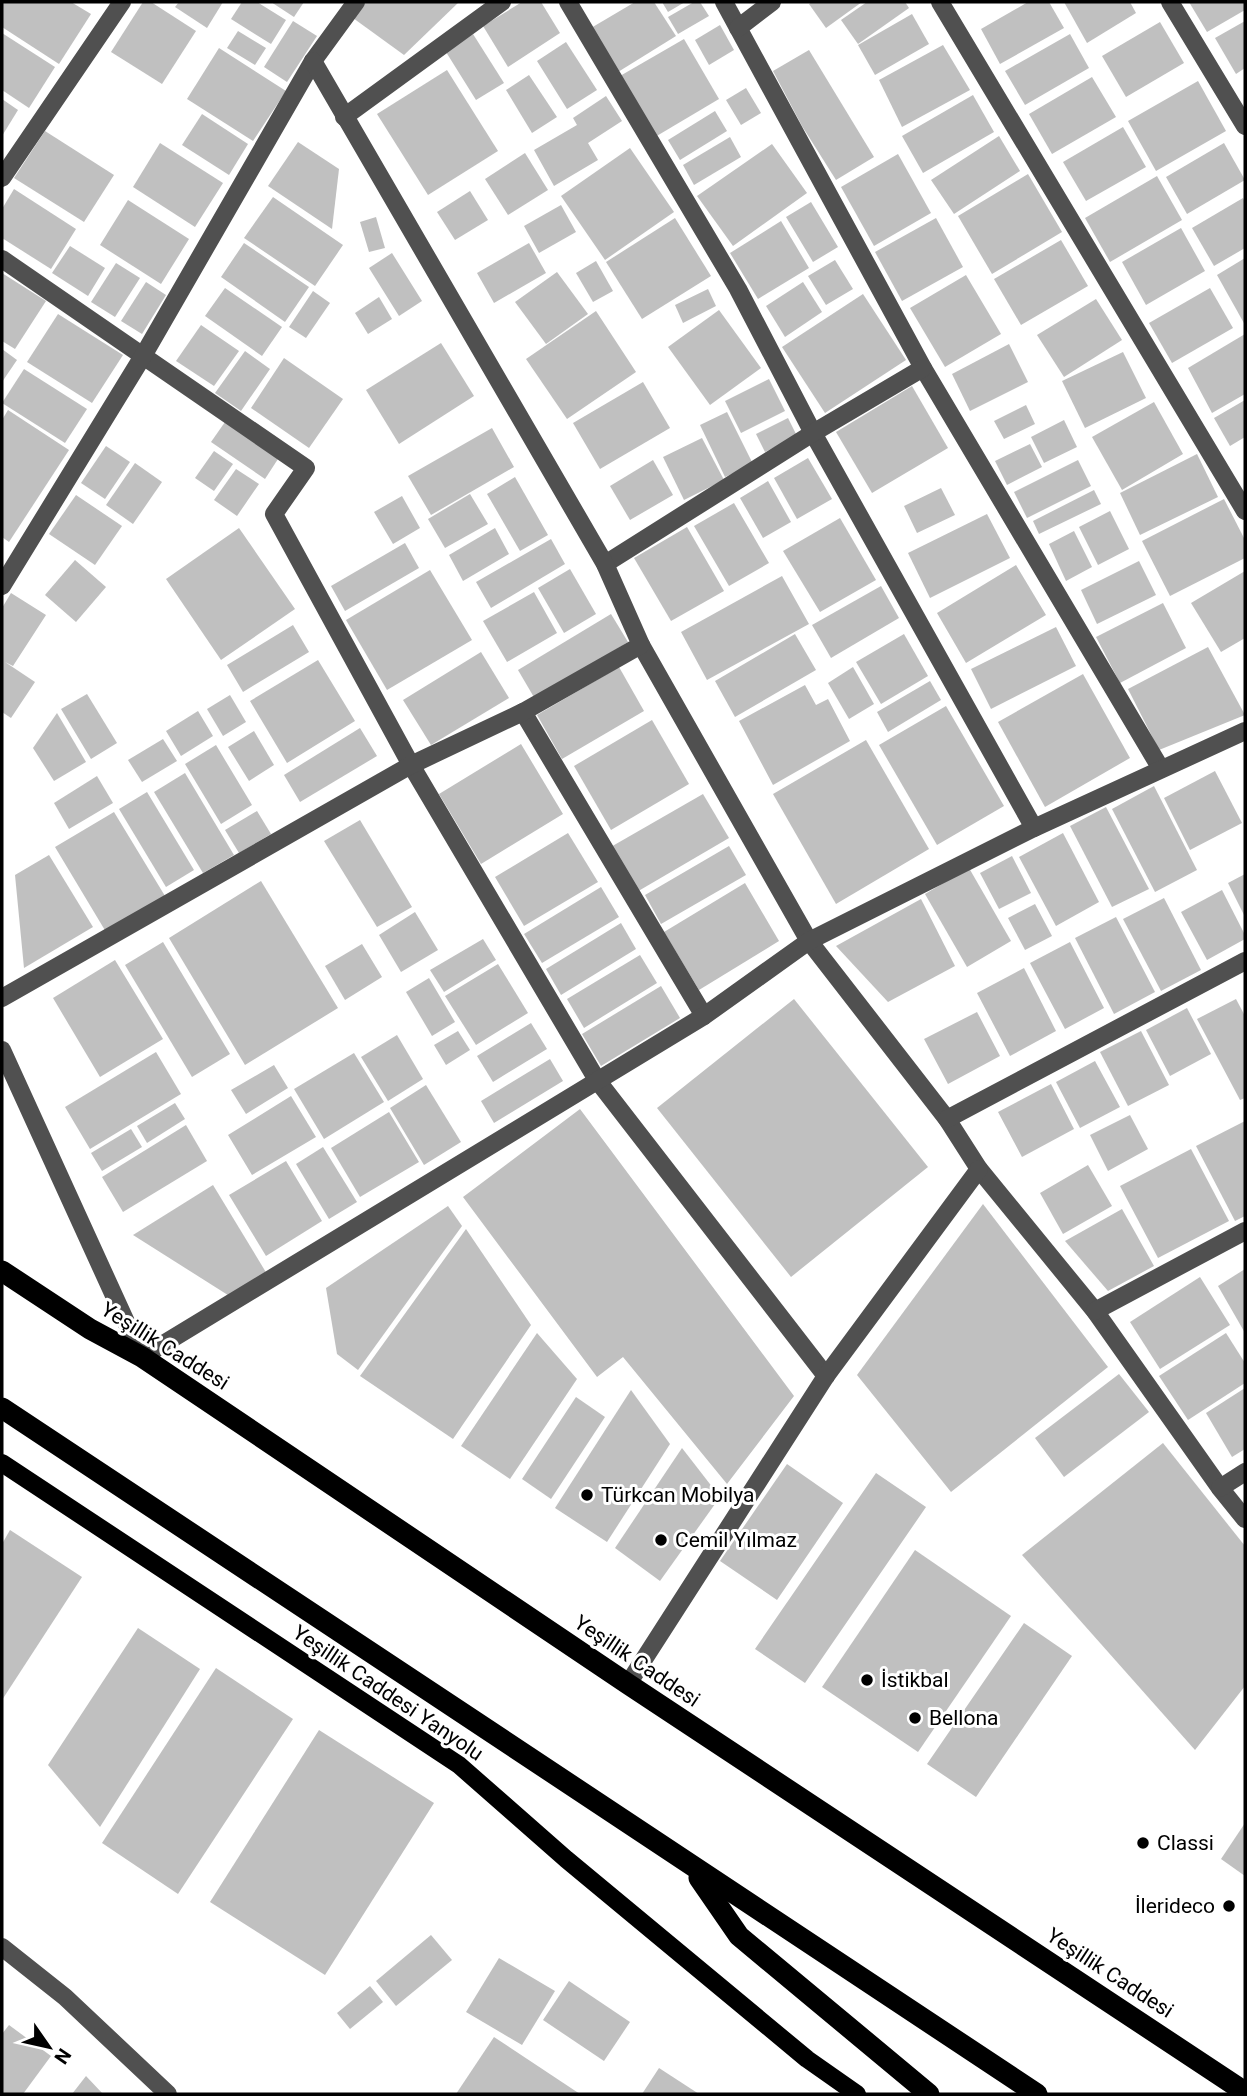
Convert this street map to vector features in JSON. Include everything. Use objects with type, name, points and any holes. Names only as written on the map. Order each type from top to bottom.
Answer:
[{"type":"highway","name":"Yeşillik Caddesi","points":[[2,1271],[90,1329],[142,1357],[628,1684],[1245,2092]]},
{"type":"highway","points":[[2,1408],[1037,2094]]},
{"type":"highway","points":[[692,1867],[739,1936],[929,2094]]},
{"type":"main road","name":"Yeşillik Caddesi Yanyolu","points":[[2,1463],[459,1765],[566,1858],[797,2050],[857,2094]]},
{"type":"street","points":[[2,178],[122,2]]},
{"type":"street","points":[[2,586],[143,356],[313,61],[356,2]]},
{"type":"street","points":[[344,117],[502,2]]},
{"type":"street","points":[[568,2],[738,289],[813,433],[1034,828]]},
{"type":"street","points":[[724,2],[923,368],[1161,769]]},
{"type":"street","points":[[738,28],[772,2]]},
{"type":"street","points":[[940,2],[1245,511]]},
{"type":"street","points":[[1170,2],[1245,126]]},
{"type":"street","points":[[313,61],[606,564],[641,645],[809,941],[947,1119],[979,1169],[1096,1311],[1220,1489],[1245,1519]]},
{"type":"street","points":[[2,258],[306,468],[274,514],[411,765],[597,1080],[826,1376]]},
{"type":"street","points":[[606,564],[813,433],[923,368]]},
{"type":"street","points":[[2,998],[411,765],[523,712],[641,645]]},
{"type":"street","points":[[523,712],[704,1016]]},
{"type":"street","points":[[2,1050],[142,1357],[704,1016],[809,941],[1034,828],[1245,731]]},
{"type":"street","points":[[947,1119],[1245,961]]},
{"type":"street","points":[[628,1684],[826,1376],[979,1169]]},
{"type":"street","points":[[1096,1311],[1245,1231]]},
{"type":"street","points":[[1220,1489],[1245,1472]]},
{"type":"street","points":[[2,1947],[65,1997],[169,2094]]},
{"type":"building","points":[[2,2],[71,2],[91,14],[59,64],[2,27]]},
{"type":"building","points":[[143,2],[151,2],[196,31],[162,84],[111,52]]},
{"type":"building","points":[[179,2],[223,2],[207,28],[175,7]]},
{"type":"building","points":[[242,2],[257,2],[286,20],[271,44],[231,19]]},
{"type":"building","points":[[271,2],[304,2],[294,17]]},
{"type":"building","points":[[365,2],[459,2],[404,55],[353,18]]},
{"type":"building","points":[[522,2],[541,2],[560,33],[508,67],[483,26]]},
{"type":"building","points":[[635,2],[654,2],[676,36],[618,72],[591,28]]},
{"type":"building","points":[[662,2],[685,2],[668,12]]},
{"type":"building","points":[[694,2],[700,2],[709,16],[678,34],[668,17]]},
{"type":"building","points":[[862,2],[826,28],[809,4]]},
{"type":"building","points":[[867,2],[905,2],[909,8],[858,44],[841,20]]},
{"type":"building","points":[[1028,2],[1049,2],[1064,28],[1000,64],[981,29]]},
{"type":"building","points":[[1064,2],[1130,2],[1136,13],[1087,43]]},
{"type":"building","points":[[1189,2],[1245,2],[1245,10],[1207,32]]},
{"type":"building","points":[[912,14],[929,44],[875,75],[858,45]]},
{"type":"building","points":[[293,21],[317,36],[287,82],[264,67]]},
{"type":"building","points":[[1245,21],[1245,68],[1236,74],[1215,38]]},
{"type":"building","points":[[1160,22],[1184,63],[1126,97],[1102,56]]},
{"type":"building","points":[[720,25],[734,50],[709,65],[695,40]]},
{"type":"building","points":[[238,31],[266,48],[255,65],[227,48]]},
{"type":"building","points":[[2,33],[55,67],[29,108],[2,90]]},
{"type":"building","points":[[473,34],[504,83],[476,100],[446,52]]},
{"type":"building","points":[[1070,34],[1089,68],[1025,105],[1005,71]]},
{"type":"building","points":[[684,39],[719,99],[655,137],[620,76]]},
{"type":"building","points":[[566,42],[597,90],[567,109],[537,61]]},
{"type":"building","points":[[943,45],[970,90],[902,127],[879,80]]},
{"type":"building","points":[[219,48],[286,91],[253,141],[187,99]]},
{"type":"building","points":[[809,50],[874,157],[836,180],[802,126],[773,71]]},
{"type":"building","points":[[447,70],[498,151],[428,195],[377,114]]},
{"type":"building","points":[[529,75],[557,117],[532,133],[506,90]]},
{"type":"building","points":[[1092,77],[1116,117],[1052,154],[1029,114]]},
{"type":"building","points":[[1198,81],[1226,131],[1156,171],[1128,121]]},
{"type":"building","points":[[746,88],[761,113],[741,125],[726,100]]},
{"type":"building","points":[[973,95],[994,132],[923,173],[902,136]]},
{"type":"building","points":[[606,96],[622,121],[588,143],[598,160],[554,186],[534,150],[577,125],[573,118]]},
{"type":"building","points":[[2,99],[18,110],[2,136]]},
{"type":"building","points":[[715,111],[727,131],[680,160],[668,140]]},
{"type":"building","points":[[202,114],[248,144],[229,175],[182,145]]},
{"type":"building","points":[[1123,127],[1146,167],[1086,201],[1063,162]]},
{"type":"building","points":[[45,131],[114,175],[84,222],[14,178]]},
{"type":"building","points":[[999,136],[1020,171],[954,214],[931,180]]},
{"type":"building","points":[[730,137],[741,157],[694,185],[683,165]]},
{"type":"building","points":[[298,142],[339,169],[332,229],[268,186]]},
{"type":"building","points":[[160,143],[223,183],[195,227],[133,187]]},
{"type":"building","points":[[1224,143],[1245,180],[1187,214],[1166,177]]},
{"type":"building","points":[[772,144],[807,193],[733,246],[697,196]]},
{"type":"building","points":[[630,148],[674,212],[605,260],[561,196]]},
{"type":"building","points":[[525,153],[548,190],[508,215],[485,179]]},
{"type":"building","points":[[898,154],[931,213],[874,246],[841,187]]},
{"type":"building","points":[[1028,174],[1062,232],[992,274],[958,216]]},
{"type":"building","points":[[1157,176],[1182,220],[1110,262],[1085,218]]},
{"type":"building","points":[[14,189],[76,229],[51,269],[2,238],[2,209]]},
{"type":"building","points":[[470,191],[488,220],[455,240],[437,212]]},
{"type":"building","points":[[273,197],[343,245],[315,286],[244,238]]},
{"type":"building","points":[[1243,198],[1245,248],[1214,266],[1192,228]]},
{"type":"building","points":[[128,200],[189,239],[161,284],[100,245]]},
{"type":"building","points":[[811,202],[838,247],[813,262],[786,217]]},
{"type":"building","points":[[561,205],[576,232],[539,253],[524,226]]},
{"type":"building","points":[[376,217],[385,248],[369,252],[360,222]]},
{"type":"building","points":[[675,218],[711,276],[642,319],[606,262]]},
{"type":"building","points":[[936,218],[963,267],[902,301],[875,252]]},
{"type":"building","points":[[781,221],[809,268],[758,299],[730,253]]},
{"type":"building","points":[[1181,228],[1205,271],[1146,305],[1122,262]]},
{"type":"building","points":[[1061,240],[1088,286],[1021,325],[994,279]]},
{"type":"building","points":[[244,243],[309,287],[285,322],[221,277]]},
{"type":"building","points":[[529,243],[546,273],[494,303],[477,273]]},
{"type":"building","points":[[70,246],[105,268],[88,296],[52,273]]},
{"type":"building","points":[[392,253],[422,301],[399,316],[369,268]]},
{"type":"building","points":[[1245,258],[1245,325],[1217,275]]},
{"type":"building","points":[[835,260],[853,289],[826,305],[808,276]]},
{"type":"building","points":[[596,261],[613,291],[593,302],[576,273]]},
{"type":"building","points":[[116,263],[140,278],[115,317],[91,302]]},
{"type":"building","points":[[557,272],[588,314],[546,344],[515,302]]},
{"type":"building","points":[[2,273],[46,301],[15,349],[2,341]]},
{"type":"building","points":[[966,275],[1001,334],[945,367],[910,308]]},
{"type":"building","points":[[146,282],[166,295],[142,334],[121,321]]},
{"type":"building","points":[[803,282],[822,312],[785,337],[766,306]]},
{"type":"building","points":[[225,288],[282,327],[262,356],[205,316]]},
{"type":"building","points":[[1210,288],[1233,328],[1172,363],[1149,323]]},
{"type":"building","points":[[708,289],[716,306],[683,323],[675,305]]},
{"type":"building","points":[[313,291],[330,303],[306,338],[289,327]]},
{"type":"building","points":[[863,294],[906,360],[825,413],[782,347]]},
{"type":"building","points":[[379,297],[392,319],[368,334],[355,313]]},
{"type":"building","points":[[1096,299],[1122,340],[1064,377],[1037,335]]},
{"type":"building","points":[[719,310],[761,368],[710,405],[668,347]]},
{"type":"building","points":[[596,311],[636,372],[567,419],[526,359]]},
{"type":"building","points":[[58,314],[123,355],[92,403],[27,362]]},
{"type":"building","points":[[201,325],[239,351],[214,386],[176,361]]},
{"type":"building","points":[[1245,334],[1245,394],[1212,413],[1188,368]]},
{"type":"building","points":[[441,343],[474,396],[399,444],[366,390]]},
{"type":"building","points":[[1009,344],[1028,382],[970,411],[952,374]]},
{"type":"building","points":[[2,349],[17,360],[2,382]]},
{"type":"building","points":[[245,351],[270,369],[241,411],[215,393]]},
{"type":"building","points":[[1123,352],[1146,398],[1085,428],[1062,381]]},
{"type":"building","points":[[284,358],[343,399],[309,448],[251,408]]},
{"type":"building","points":[[24,369],[87,409],[65,443],[2,403]]},
{"type":"building","points":[[769,379],[785,411],[741,433],[725,401]]},
{"type":"building","points":[[643,382],[670,428],[600,469],[573,423]]},
{"type":"building","points":[[912,386],[948,448],[872,493],[836,432]]},
{"type":"building","points":[[1245,400],[1245,437],[1230,446],[1214,418]]},
{"type":"building","points":[[1154,402],[1183,454],[1122,490],[1092,437]]},
{"type":"building","points":[[1026,405],[1035,424],[1004,439],[994,421]]},
{"type":"building","points":[[8,410],[69,450],[9,542],[2,537],[2,420]]},
{"type":"building","points":[[727,412],[753,464],[725,477],[700,425]]},
{"type":"building","points":[[788,418],[797,436],[765,452],[756,434]]},
{"type":"building","points":[[1064,420],[1077,447],[1044,463],[1031,437]]},
{"type":"building","points":[[225,422],[278,459],[265,479],[211,442]]},
{"type":"building","points":[[492,428],[514,467],[431,515],[408,476]]},
{"type":"building","points":[[702,438],[724,480],[684,500],[663,457]]},
{"type":"building","points":[[1030,444],[1042,467],[1007,485],[995,461]]},
{"type":"building","points":[[106,446],[130,462],[105,499],[81,483]]},
{"type":"building","points":[[214,451],[233,464],[214,491],[195,478]]},
{"type":"building","points":[[1197,454],[1218,497],[1140,535],[1120,493]]},
{"type":"building","points":[[808,458],[832,499],[797,519],[774,478]]},
{"type":"building","points":[[653,460],[673,495],[630,520],[610,486]]},
{"type":"building","points":[[1078,460],[1091,486],[1027,518],[1014,492]]},
{"type":"building","points":[[135,463],[162,482],[133,524],[106,505]]},
{"type":"building","points":[[236,469],[259,484],[237,516],[214,500]]},
{"type":"building","points":[[515,477],[548,535],[520,551],[487,494]]},
{"type":"building","points":[[768,481],[791,522],[763,538],[740,498]]},
{"type":"building","points":[[941,488],[955,515],[917,533],[904,506]]},
{"type":"building","points":[[1094,490],[1101,504],[1039,534],[1033,521]]},
{"type":"building","points":[[470,494],[488,524],[445,548],[428,519]]},
{"type":"building","points":[[76,495],[122,526],[95,565],[49,534]]},
{"type":"building","points":[[402,496],[420,528],[393,544],[374,512]]},
{"type":"building","points":[[1224,499],[1245,540],[1245,558],[1170,596],[1142,541]]},
{"type":"building","points":[[734,503],[769,563],[729,586],[694,526]]},
{"type":"building","points":[[1110,511],[1129,549],[1098,565],[1079,527]]},
{"type":"building","points":[[987,514],[1010,558],[930,598],[908,553]]},
{"type":"building","points":[[840,518],[876,580],[820,612],[783,551]]},
{"type":"building","points":[[687,527],[724,591],[671,621],[634,558]]},
{"type":"building","points":[[239,528],[295,609],[221,660],[166,579]]},
{"type":"building","points":[[495,528],[509,554],[463,581],[449,555]]},
{"type":"building","points":[[1074,531],[1092,567],[1066,581],[1049,544]]},
{"type":"building","points":[[551,539],[565,564],[491,608],[476,582]]},
{"type":"building","points":[[405,543],[419,568],[345,611],[331,586]]},
{"type":"building","points":[[75,560],[106,587],[76,622],[45,595]]},
{"type":"building","points":[[1139,561],[1156,595],[1097,624],[1081,590]]},
{"type":"building","points":[[1016,565],[1046,615],[966,663],[937,613]]},
{"type":"building","points":[[570,569],[596,614],[564,633],[538,588]]},
{"type":"building","points":[[430,570],[472,640],[387,690],[346,620]]},
{"type":"building","points":[[1245,571],[1245,638],[1221,652],[1191,603]]},
{"type":"building","points":[[782,576],[809,624],[707,680],[681,632]]},
{"type":"building","points":[[881,586],[899,618],[831,658],[812,625]]},
{"type":"building","points":[[534,592],[557,633],[507,662],[483,621]]},
{"type":"building","points":[[11,593],[46,615],[13,666],[5,662],[35,682],[11,718],[2,712],[2,608]]},
{"type":"building","points":[[1163,603],[1186,648],[1120,683],[1096,637]]},
{"type":"building","points":[[611,614],[628,642],[535,699],[518,670]]},
{"type":"building","points":[[293,625],[309,652],[243,692],[227,665]]},
{"type":"building","points":[[1056,627],[1076,666],[991,709],[971,669]]},
{"type":"building","points":[[795,634],[816,670],[735,717],[715,681]]},
{"type":"building","points":[[904,634],[928,676],[881,704],[856,662]]},
{"type":"building","points":[[1208,647],[1245,715],[1159,750],[1128,689]]},
{"type":"building","points":[[481,652],[509,698],[431,745],[403,700]]},
{"type":"building","points":[[318,660],[355,721],[287,763],[250,701]]},
{"type":"building","points":[[619,667],[644,711],[562,759],[537,715]]},
{"type":"building","points":[[853,667],[874,704],[849,719],[828,683]]},
{"type":"building","points":[[1083,674],[1130,758],[1045,807],[998,722]]},
{"type":"building","points":[[930,681],[941,700],[888,732],[877,712]]},
{"type":"building","points":[[805,685],[816,705],[828,699],[850,741],[773,785],[739,721]]},
{"type":"building","points":[[87,694],[117,743],[91,759],[61,709]]},
{"type":"building","points":[[230,695],[246,722],[223,736],[207,709]]},
{"type":"building","points":[[946,706],[1004,806],[937,845],[879,745]]},
{"type":"building","points":[[198,711],[213,736],[181,756],[166,731]]},
{"type":"building","points":[[57,713],[86,762],[54,781],[33,748]]},
{"type":"building","points":[[652,720],[689,784],[611,830],[574,766]]},
{"type":"building","points":[[360,728],[377,756],[300,802],[284,775]]},
{"type":"building","points":[[254,731],[274,765],[249,781],[228,747]]},
{"type":"building","points":[[163,739],[177,761],[142,782],[128,760]]},
{"type":"building","points":[[866,740],[929,849],[836,904],[773,794]]},
{"type":"building","points":[[521,744],[563,814],[481,864],[439,794]]},
{"type":"building","points":[[216,745],[252,805],[221,824],[185,764]]},
{"type":"building","points":[[1215,771],[1242,823],[1190,850],[1164,798]]},
{"type":"building","points":[[185,773],[234,855],[203,873],[154,792]]},
{"type":"building","points":[[97,776],[113,803],[69,829],[54,803]]},
{"type":"building","points":[[1154,786],[1197,870],[1155,892],[1112,809]]},
{"type":"building","points":[[147,792],[194,870],[166,887],[119,809]]},
{"type":"building","points":[[703,794],[729,838],[635,893],[609,848]]},
{"type":"building","points":[[1106,807],[1149,889],[1112,907],[1070,826]]},
{"type":"building","points":[[257,811],[271,834],[239,853],[225,830]]},
{"type":"building","points":[[114,812],[165,896],[106,932],[55,847]]},
{"type":"building","points":[[360,820],[412,907],[377,927],[324,841]]},
{"type":"building","points":[[568,833],[598,882],[524,926],[495,877]]},
{"type":"building","points":[[1063,833],[1099,902],[1056,926],[1019,857]]},
{"type":"building","points":[[729,846],[746,875],[661,924],[645,895]]},
{"type":"building","points":[[49,855],[93,927],[24,968],[15,875]]},
{"type":"building","points":[[1012,856],[1031,893],[999,909],[980,873]]},
{"type":"building","points":[[969,868],[1011,941],[967,967],[925,894]]},
{"type":"building","points":[[1245,874],[1245,917],[1228,883]]},
{"type":"building","points":[[261,881],[338,1008],[245,1065],[169,938]]},
{"type":"building","points":[[745,883],[779,941],[699,990],[664,932]]},
{"type":"building","points":[[601,887],[619,917],[542,963],[524,934]]},
{"type":"building","points":[[1222,890],[1245,939],[1207,960],[1181,912]]},
{"type":"building","points":[[1164,898],[1201,970],[1161,991],[1123,919]]},
{"type":"building","points":[[921,899],[955,966],[888,1002],[836,946]]},
{"type":"building","points":[[1035,904],[1052,936],[1025,950],[1008,918]]},
{"type":"building","points":[[415,912],[438,950],[401,972],[379,935]]},
{"type":"building","points":[[1116,917],[1155,992],[1114,1014],[1075,938]]},
{"type":"building","points":[[621,923],[636,949],[561,995],[546,969]]},
{"type":"building","points":[[483,939],[496,960],[444,992],[430,970]]},
{"type":"building","points":[[163,942],[230,1054],[192,1077],[125,965]]},
{"type":"building","points":[[1070,942],[1104,1008],[1065,1029],[1030,963]]},
{"type":"building","points":[[362,944],[382,977],[345,1000],[325,966]]},
{"type":"building","points":[[640,955],[657,983],[584,1028],[567,999]]},
{"type":"building","points":[[115,960],[163,1039],[100,1077],[53,998]]},
{"type":"building","points":[[498,964],[528,1013],[476,1045],[445,996]]},
{"type":"building","points":[[1024,968],[1056,1031],[1010,1056],[977,993]]},
{"type":"building","points":[[429,978],[455,1022],[432,1036],[406,992]]},
{"type":"building","points":[[661,986],[680,1018],[601,1066],[582,1034]]},
{"type":"building","points":[[794,999],[928,1167],[791,1277],[657,1108]]},
{"type":"building","points":[[1236,999],[1245,1016],[1245,1098],[1240,1100],[1197,1019]]},
{"type":"building","points":[[1187,1008],[1211,1054],[1170,1076],[1146,1030]]},
{"type":"building","points":[[977,1012],[1000,1056],[948,1084],[924,1039]]},
{"type":"building","points":[[531,1023],[547,1049],[493,1082],[477,1056]]},
{"type":"building","points":[[458,1031],[470,1050],[446,1065],[434,1045]]},
{"type":"building","points":[[1141,1031],[1169,1085],[1128,1106],[1100,1052]]},
{"type":"building","points":[[397,1035],[423,1079],[388,1101],[361,1057]]},
{"type":"building","points":[[156,1052],[181,1094],[90,1149],[65,1107]]},
{"type":"building","points":[[354,1053],[384,1102],[324,1139],[294,1089]]},
{"type":"building","points":[[550,1059],[563,1081],[494,1123],[481,1101]]},
{"type":"building","points":[[1095,1061],[1120,1107],[1080,1128],[1056,1082]]},
{"type":"building","points":[[274,1065],[288,1088],[246,1114],[231,1090]]},
{"type":"building","points":[[1051,1084],[1074,1129],[1022,1157],[998,1112]]},
{"type":"building","points":[[426,1085],[461,1142],[424,1165],[390,1108]]},
{"type":"building","points":[[291,1096],[316,1137],[252,1175],[228,1135]]},
{"type":"building","points":[[175,1103],[185,1119],[147,1143],[137,1126]]},
{"type":"building","points":[[580,1109],[794,1396],[727,1484],[623,1357],[597,1377],[463,1197]]},
{"type":"building","points":[[389,1112],[419,1162],[360,1197],[331,1148]]},
{"type":"building","points":[[1130,1115],[1148,1149],[1108,1171],[1090,1135]]},
{"type":"building","points":[[1245,1121],[1245,1216],[1235,1221],[1196,1146]]},
{"type":"building","points":[[186,1125],[207,1161],[123,1212],[102,1177]]},
{"type":"building","points":[[131,1129],[142,1147],[102,1171],[91,1153]]},
{"type":"building","points":[[323,1147],[357,1202],[329,1219],[296,1164]]},
{"type":"building","points":[[1191,1149],[1229,1221],[1158,1258],[1120,1186]]},
{"type":"building","points":[[286,1161],[322,1221],[266,1256],[229,1195]]},
{"type":"building","points":[[1088,1165],[1112,1206],[1063,1234],[1040,1193]]},
{"type":"building","points":[[213,1185],[267,1274],[231,1297],[133,1235]]},
{"type":"building","points":[[983,1204],[1108,1367],[951,1492],[857,1375]]},
{"type":"building","points":[[448,1206],[462,1226],[358,1370],[337,1354],[326,1288]]},
{"type":"building","points":[[1122,1209],[1154,1266],[1108,1291],[1065,1241]]},
{"type":"building","points":[[466,1229],[531,1325],[453,1439],[360,1376]]},
{"type":"building","points":[[1245,1269],[1245,1333],[1218,1286]]},
{"type":"building","points":[[1200,1277],[1230,1325],[1160,1369],[1130,1322]]},
{"type":"building","points":[[537,1333],[577,1379],[510,1479],[461,1446]]},
{"type":"building","points":[[1226,1333],[1245,1363],[1245,1383],[1188,1420],[1159,1376]]},
{"type":"building","points":[[1119,1374],[1149,1412],[1064,1477],[1035,1438]]},
{"type":"building","points":[[1245,1388],[1245,1449],[1232,1457],[1206,1413]]},
{"type":"building","points":[[631,1390],[670,1444],[607,1542],[555,1508]]},
{"type":"building","points":[[576,1397],[605,1417],[551,1499],[522,1479]]},
{"type":"building","points":[[1163,1443],[1245,1546],[1245,1686],[1195,1750],[1022,1555]]},
{"type":"building","points":[[682,1448],[720,1497],[660,1581],[615,1548]]},
{"type":"building","points":[[787,1464],[843,1503],[777,1600],[720,1561]]},
{"type":"building","points":[[876,1473],[926,1507],[805,1683],[755,1649]]},
{"type":"building","points":[[10,1530],[82,1577],[2,1700],[2,1544]]},
{"type":"building","points":[[915,1550],[1011,1616],[918,1752],[822,1687]]},
{"type":"building","points":[[1024,1623],[1072,1656],[976,1797],[927,1764]]},
{"type":"building","points":[[138,1628],[200,1669],[100,1827],[48,1765]]},
{"type":"building","points":[[216,1668],[293,1719],[178,1894],[102,1843]]},
{"type":"building","points":[[319,1730],[434,1803],[325,1975],[210,1902]]},
{"type":"building","points":[[1245,1823],[1245,1876],[1221,1859]]},
{"type":"building","points":[[431,1935],[452,1960],[396,2006],[376,1981]]},
{"type":"building","points":[[499,1958],[555,1991],[522,2045],[466,2012]]},
{"type":"building","points":[[569,1981],[630,2022],[604,2061],[543,2020]]},
{"type":"building","points":[[370,1986],[383,2002],[350,2029],[337,2013]]},
{"type":"building","points":[[9,2025],[51,2056],[23,2094],[2,2094],[2,2034]]},
{"type":"building","points":[[494,2037],[580,2094],[456,2094]]},
{"type":"building","points":[[659,2068],[699,2094],[642,2094]]},
{"type":"building","points":[[86,2076],[103,2094],[72,2094]]},
{"type":"place","name":"Türkcan Mobilya","points":[[587,1495]]},
{"type":"place","name":"Cemil Yılmaz","points":[[661,1540]]},
{"type":"place","name":"İstikbal","points":[[867,1680]]},
{"type":"place","name":"Bellona","points":[[915,1718]]},
{"type":"place","name":"Classi","points":[[1143,1843]]},
{"type":"place","name":"İlerideco","points":[[1229,1906]]}]
